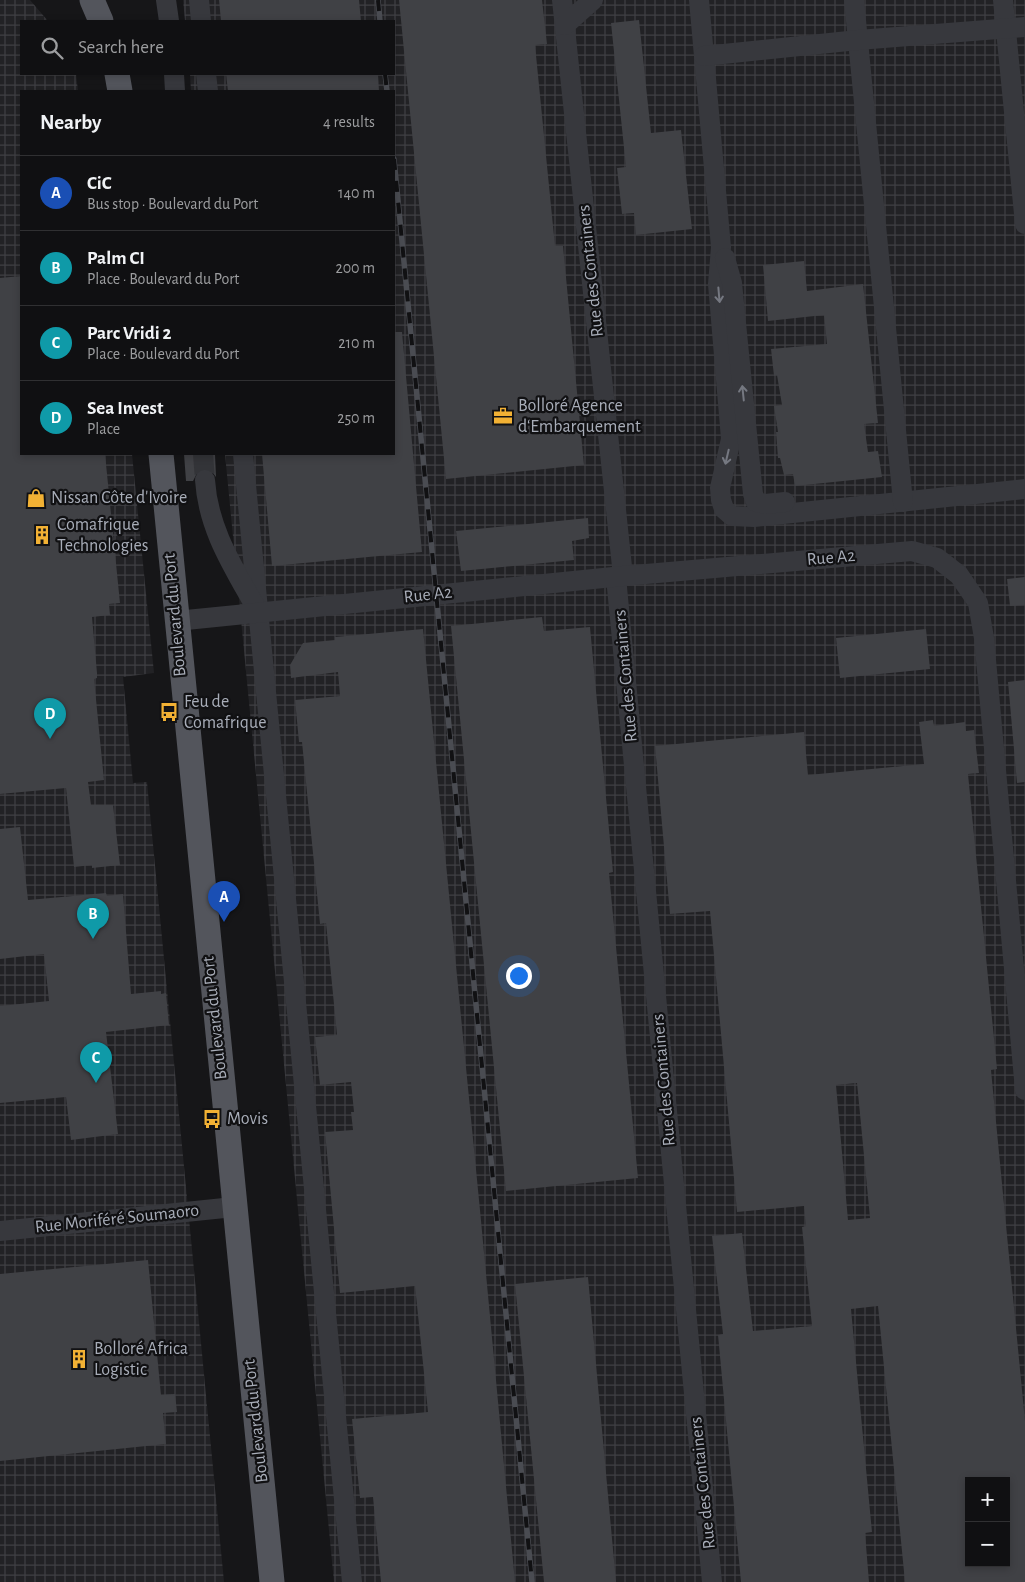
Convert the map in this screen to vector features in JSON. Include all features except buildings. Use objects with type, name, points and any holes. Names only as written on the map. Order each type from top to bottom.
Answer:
[{"type":"main road","points":[[92,0],[101,20]]},
{"type":"main road","points":[[117,75],[120,90]]},
{"type":"main road","name":"Boulevard du Port","points":[[160,455],[272,1582]]},
{"type":"street","points":[[166,0],[169,20]]},
{"type":"street","points":[[199,0],[201,20]]},
{"type":"street","name":"Rue des Containers","points":[[562,0],[619,577],[712,1582]]},
{"type":"street","name":"Rue des Containers","points":[[565,25],[576,0]]},
{"type":"street","points":[[565,25],[593,0]]},
{"type":"street","points":[[699,0],[722,247],[732,283],[753,494],[756,502],[766,504],[1025,489]]},
{"type":"street","points":[[854,0],[902,495]]},
{"type":"street","points":[[1003,0],[1016,28],[1025,224]]},
{"type":"street","points":[[704,56],[858,40],[1016,28]]},
{"type":"street","points":[[174,75],[175,90]]},
{"type":"street","points":[[206,75],[208,90]]},
{"type":"street","points":[[722,247],[718,284],[731,439],[720,488],[724,509],[732,516],[754,517],[1025,476]]},
{"type":"street","points":[[243,455],[352,1582]]},
{"type":"street","points":[[205,480],[206,502],[213,525],[226,556],[259,612]]},
{"type":"street","name":"Rue A2","points":[[176,621],[619,577],[912,551],[937,558],[959,575],[978,603],[984,638],[1025,1090]]},
{"type":"street","name":"Rue Moriféré Soumaoro","points":[[0,1231],[234,1207]]},
{"type":"shaded area","points":[[0,0],[30,0],[47,20],[20,20],[20,75],[76,75],[78,90],[20,90],[20,455],[132,455],[154,673],[123,677],[133,783],[147,782],[224,1582],[0,1582]]},
{"type":"shaded area","points":[[183,0],[1025,0],[1025,1582],[334,1582],[225,455],[395,455],[395,90],[191,90],[190,75],[395,75],[395,20],[185,20]]},
{"type":"tunnel","points":[[203,455],[205,480]]},
{"type":"railway","points":[[378,0],[380,20]]},
{"type":"railway","points":[[385,75],[387,90]]},
{"type":"railway","points":[[395,169],[532,1582]]},
{"type":"place","name":"Bolloré Agence d‘Embarquement","points":[[503,416]]},
{"type":"place","name":"Nissan Côte d'Ivoire","points":[[36,498]]},
{"type":"place","name":"Comafrique Technologies","points":[[42,535]]},
{"type":"place","name":"Feu de Comafrique","points":[[169,712]]},
{"type":"place","name":"Sea Invest","points":[[50,739]]},
{"type":"place","name":"CiC","points":[[224,922]]},
{"type":"place","name":"Palm CI","points":[[93,939]]},
{"type":"place","name":"Parc Vridi 2","points":[[96,1083]]},
{"type":"place","name":"Movis","points":[[212,1119]]},
{"type":"place","name":"Bolloré Africa Logistic","points":[[79,1359]]}]
